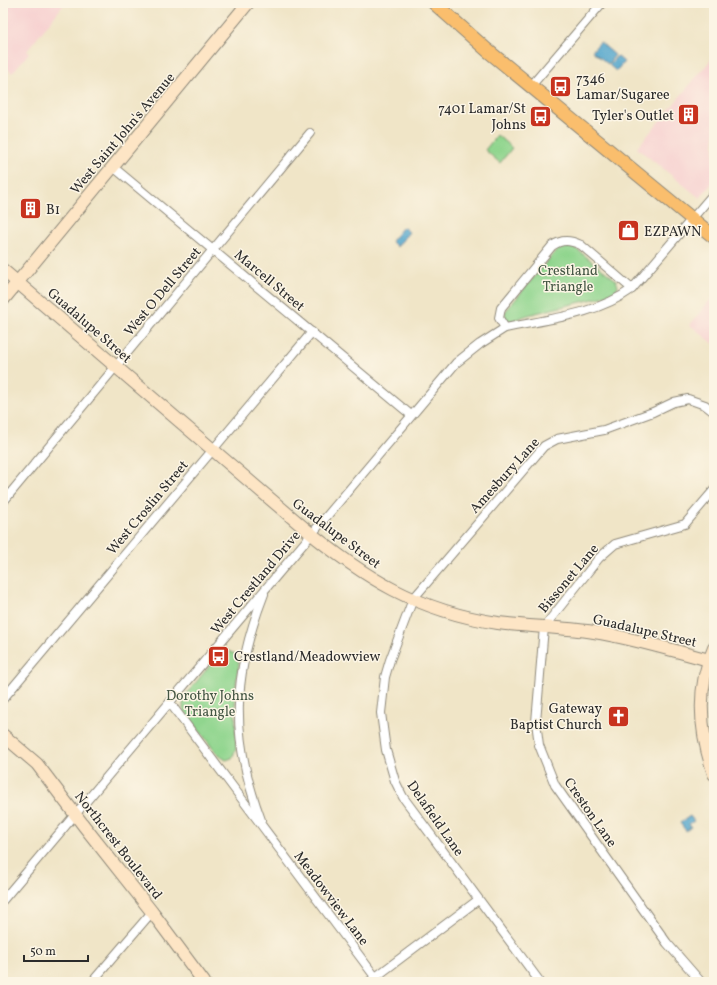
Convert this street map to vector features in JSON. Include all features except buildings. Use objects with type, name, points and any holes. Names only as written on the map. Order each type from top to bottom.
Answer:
[{"type":"main road","points":[[432,4],[714,237]]},
{"type":"street","name":"West Saint John's Avenue","points":[[3,300],[248,3]]},
{"type":"street","points":[[531,86],[602,3]]},
{"type":"street","name":"West O Dell Street","points":[[3,502],[310,133]]},
{"type":"street","name":"Marcell Street","points":[[112,166],[411,415]]},
{"type":"street","name":"West Crestland Drive","points":[[3,900],[76,816],[456,363],[480,344],[505,328],[595,308],[614,301],[632,289],[714,194]]},
{"type":"street","points":[[505,328],[499,318],[501,308],[552,246],[562,240],[573,241],[581,246],[632,289]]},
{"type":"street","name":"Guadalupe Street","points":[[3,270],[212,451],[311,534],[353,567],[371,578],[413,599],[444,610],[477,619],[594,632],[670,648],[709,660],[704,682],[703,727],[706,751],[714,774]]},
{"type":"street","name":"West Croslin Street","points":[[3,699],[312,332]]},
{"type":"street","name":"Amesbury Lane","points":[[413,599],[544,446],[557,439],[604,430],[653,412],[674,402],[688,399],[705,405],[714,412]]},
{"type":"street","name":"Bissonet Lane","points":[[544,627],[598,558],[615,544],[685,524],[714,490]]},
{"type":"street","name":"Meadowview Lane","points":[[265,830],[252,795],[244,767],[239,734],[238,704],[246,650],[254,619],[266,588]]},
{"type":"street","name":"Delafield Lane","points":[[413,599],[385,677],[382,713],[386,750],[395,781],[403,797],[540,982]]},
{"type":"street","name":"Creston Lane","points":[[544,627],[536,722],[539,745],[545,763],[555,785],[662,937],[686,967],[701,982]]},
{"type":"street","points":[[709,660],[714,648]]},
{"type":"street","name":"Meadowview Lane","points":[[170,703],[374,980]]},
{"type":"street","name":"Northcrest Boulevard","points":[[3,735],[37,764],[152,912],[204,982]]},
{"type":"street","points":[[374,980],[478,900]]},
{"type":"street","points":[[92,982],[152,912]]},
{"type":"shaded area","points":[[3,3],[65,3],[27,51],[29,53],[12,73],[3,65]]},
{"type":"shaded area","points":[[714,56],[714,181],[700,198],[637,148]]},
{"type":"shaded area","points":[[714,295],[714,344],[690,325]]},
{"type":"green space","points":[[497,135],[512,148],[500,163],[485,150]]},
{"type":"green space","name":"Crestland Triangle","points":[[563,246],[575,248],[616,280],[618,286],[614,294],[528,315],[511,321],[505,319],[505,312],[554,253]]},
{"type":"green space","name":"Dorothy Johns Triangle","points":[[228,651],[235,654],[239,664],[235,691],[236,749],[232,758],[226,760],[217,754],[183,709],[183,698],[220,653]]},
{"type":"water","points":[[600,42],[615,55],[608,64],[592,51]]},
{"type":"water","points":[[617,56],[624,62],[616,71],[609,65]]},
{"type":"water","points":[[403,227],[409,232],[397,247],[391,241]]},
{"type":"water","points":[[690,816],[694,821],[689,824],[691,827],[686,831],[680,823]]},
{"type":"place","name":"7346 Lamar/Sugaree","points":[[560,86]]},
{"type":"place","name":"Tyler's Outlet","points":[[689,115]]},
{"type":"place","name":"7401 Lamar/St Johns","points":[[541,116]]},
{"type":"place","name":"B1","points":[[30,209]]},
{"type":"place","name":"EZPAWN","points":[[628,231]]},
{"type":"place","name":"Crestland/Meadowview","points":[[219,656]]},
{"type":"place","name":"Gateway Baptist Church","points":[[618,716]]}]
